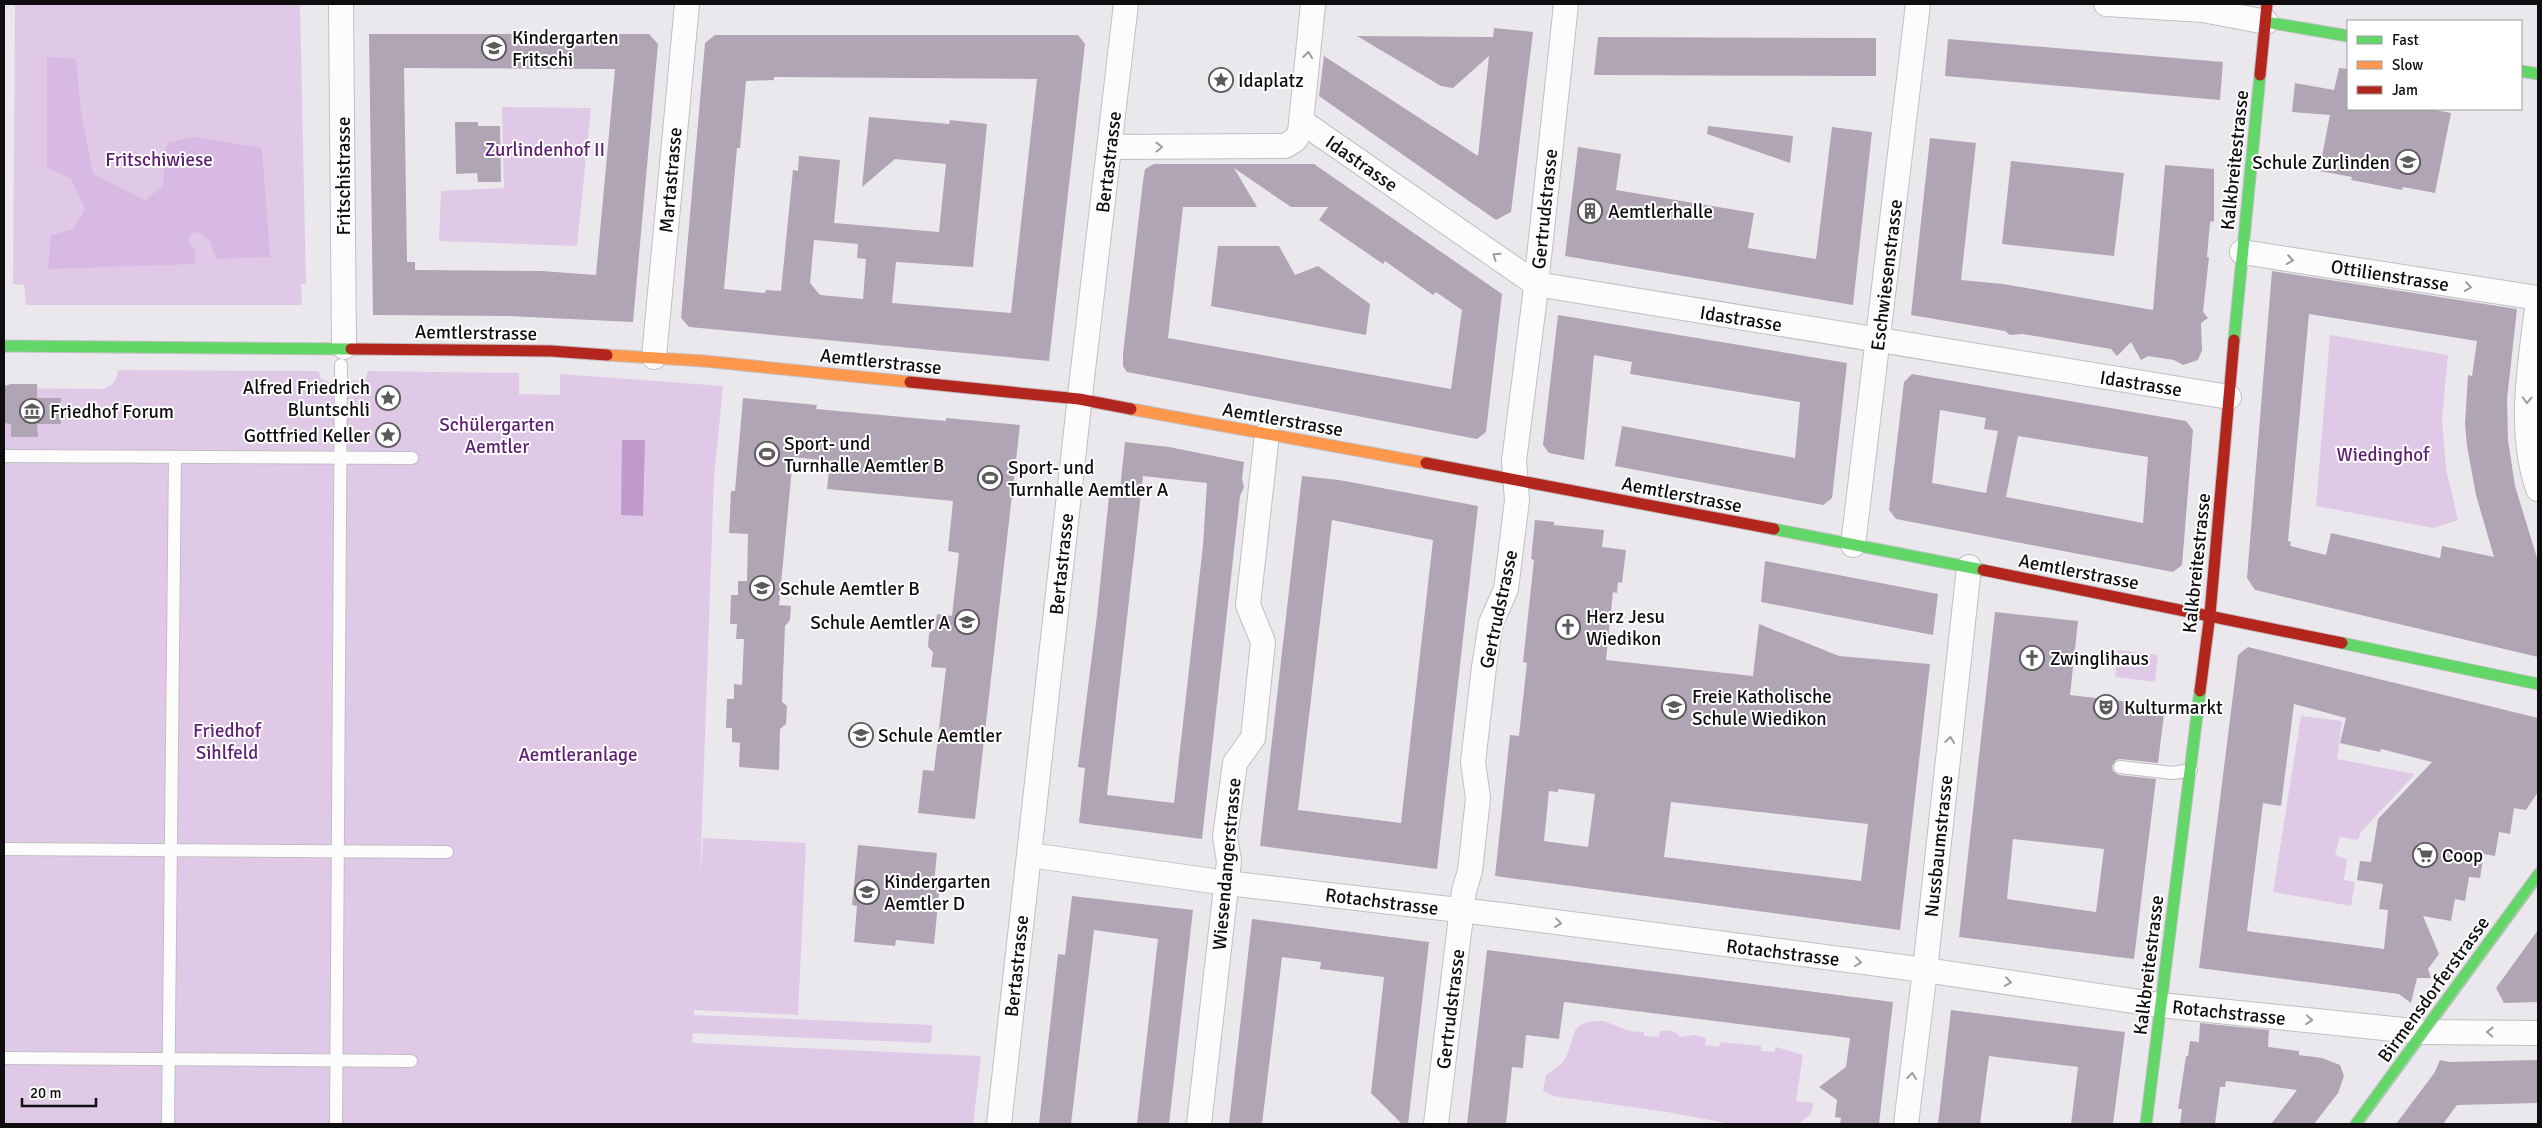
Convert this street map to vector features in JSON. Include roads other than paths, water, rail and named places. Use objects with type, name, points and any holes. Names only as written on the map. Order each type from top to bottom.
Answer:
[{"type":"street","name":"Fritschistrasse","points":[[341,4],[342,356]]},
{"type":"street","name":"Martastrasse","points":[[654,357],[687,4]]},
{"type":"street","name":"Bertastrasse","points":[[999,1124],[1079,399],[1126,4]]},
{"type":"street","points":[[1110,147],[1285,146],[1298,137],[1313,4]]},
{"type":"street","name":"Gertrudstrasse","points":[[1436,1124],[1464,891],[1470,871],[1478,798],[1473,762],[1484,667],[1491,623],[1506,589],[1517,500],[1514,461],[1536,284],[1566,4]]},
{"type":"street","name":"Eschwiesenstrasse","points":[[1853,545],[1918,4]]},
{"type":"street","points":[[2106,4],[2266,13],[2347,36]]},
{"type":"street","name":"Kalkbreitestrasse","points":[[2146,1124],[2210,614],[2242,252],[2266,13]]},
{"type":"street","points":[[2522,71],[2538,74]]},
{"type":"street","name":"Idastrasse","points":[[1301,120],[1536,284],[2229,398]]},
{"type":"street","name":"Ottilienstrasse","points":[[2242,252],[2538,298]]},
{"type":"street","points":[[2538,298],[2528,391],[2526,433],[2531,468],[2538,489]]},
{"type":"street","name":"Aemtlerstrasse","points":[[4,346],[342,356],[550,350],[654,357],[1079,399],[1514,479],[2210,614],[2538,684]]},
{"type":"street","name":"Wiesendangerstrasse","points":[[1199,1124],[1229,861],[1225,837],[1235,763],[1253,738],[1263,642],[1248,605],[1267,434]]},
{"type":"street","name":"Nussbaumstrasse","points":[[1906,1124],[1925,970],[1969,567]]},
{"type":"street","name":"Rotachstrasse","points":[[1030,856],[1226,883],[1510,916],[1925,970],[2160,1005],[2423,1032],[2538,1033]]},
{"type":"street","name":"Birmensdorferstrasse","points":[[2356,1124],[2538,875]]},
{"type":"lane","points":[[336,1124],[342,356]]},
{"type":"lane","points":[[4,456],[412,458]]},
{"type":"lane","points":[[168,1124],[175,457]]},
{"type":"lane","points":[[2120,767],[2173,774],[2191,770]]},
{"type":"lane","points":[[4,849],[446,852]]},
{"type":"lane","points":[[4,1058],[337,1062],[411,1061]]},
{"type":"tram line","points":[[2349,1124],[2538,865]]},
{"type":"tram line","points":[[2362,1124],[2538,883]]},
{"type":"place","name":"Kindergarten Fritschi","points":[[494,48]]},
{"type":"place","name":"Idaplatz","points":[[1221,80]]},
{"type":"place","name":"Schule Zurlinden","points":[[2408,162]]},
{"type":"place","name":"Aemtlerhalle","points":[[1590,211]]},
{"type":"place","name":"Alfred Friedrich Bluntschli","points":[[388,398]]},
{"type":"place","name":"Friedhof Forum","points":[[32,411]]},
{"type":"place","name":"Gottfried Keller","points":[[388,435]]},
{"type":"place","name":"Sport- und Turnhalle Aemtler B","points":[[767,454]]},
{"type":"place","name":"Sport- und Turnhalle Aemtler A","points":[[990,478]]},
{"type":"place","name":"Schule Aemtler B","points":[[762,588]]},
{"type":"place","name":"Schule Aemtler A","points":[[967,622]]},
{"type":"place","name":"Herz Jesu Wiedikon","points":[[1568,627]]},
{"type":"place","name":"Zwinglihaus","points":[[2032,658]]},
{"type":"place","name":"Freie Katholische Schule Wiedikon","points":[[1674,707]]},
{"type":"place","name":"Kulturmarkt","points":[[2106,707]]},
{"type":"place","name":"Schule Aemtler","points":[[861,735]]},
{"type":"place","name":"Coop","points":[[2425,855]]},
{"type":"place","name":"Kindergarten Aemtler D","points":[[867,892]]},
{"type":"park label","name":"Zurlindenhof II","points":[[545,149]]},
{"type":"park label","name":"Fritschiwiese","points":[[159,159]]},
{"type":"park label","name":"Schülergarten Aemtler","points":[[497,435]]},
{"type":"park label","name":"Wiedinghof","points":[[2383,454]]},
{"type":"park label","name":"Friedhof Sihlfeld","points":[[227,741]]},
{"type":"park label","name":"Aemtleranlage","points":[[578,754]]}]
